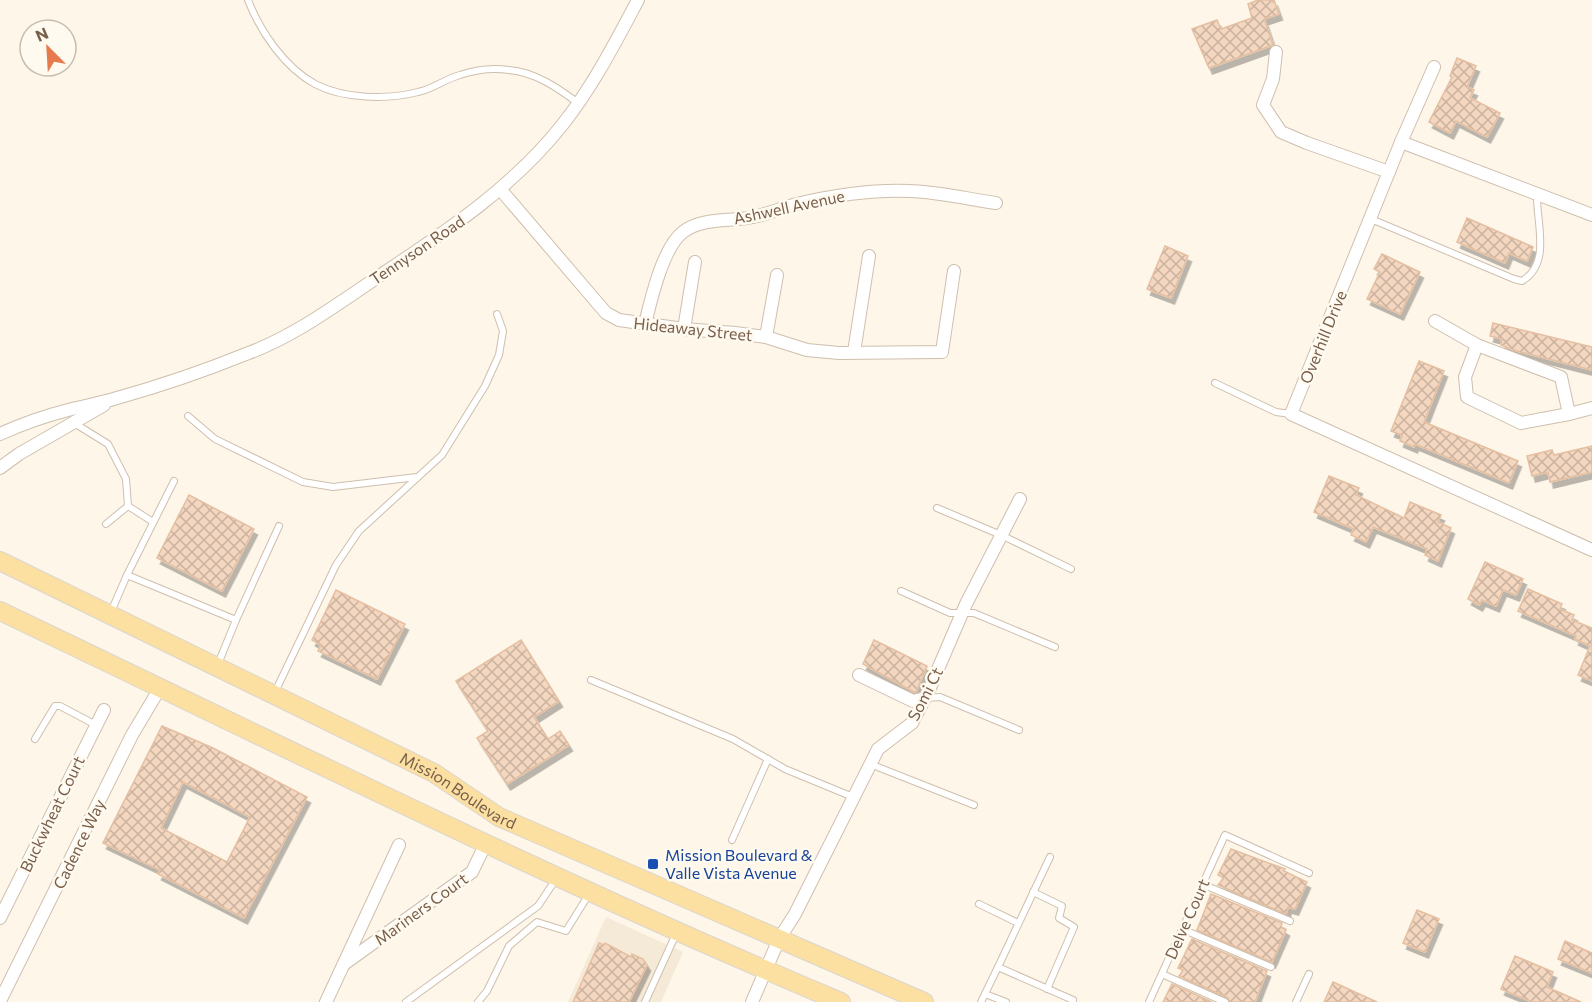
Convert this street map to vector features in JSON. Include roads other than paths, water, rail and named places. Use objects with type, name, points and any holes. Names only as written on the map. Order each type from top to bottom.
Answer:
[{"type":"main road","name":"Mission Boulevard","points":[[0,561],[434,773],[500,817],[924,1002]]},
{"type":"main road","name":"Mission Boulevard","points":[[0,611],[486,843],[764,970],[841,1002]]},
{"type":"street","name":"Tennyson Road","points":[[0,434],[22,424],[67,410],[116,399],[247,354],[314,320],[445,231],[500,189],[547,143],[604,64],[638,0]]},
{"type":"street","points":[[1276,52],[1273,79],[1263,105],[1281,132],[1389,172]]},
{"type":"street","name":"Overhill Drive","points":[[1291,414],[1401,142],[1434,67]]},
{"type":"street","points":[[1401,142],[1592,215]]},
{"type":"street","name":"Hideaway Street","points":[[500,189],[606,313],[619,320],[735,333],[766,338],[807,350],[942,352],[954,271]]},
{"type":"street","name":"Ashwell Avenue","points":[[645,324],[654,288],[674,240],[692,226],[708,222],[752,218],[840,195],[910,191],[996,203]]},
{"type":"street","points":[[854,352],[869,256]]},
{"type":"street","points":[[684,329],[694,262]]},
{"type":"street","points":[[766,338],[777,275]]},
{"type":"street","points":[[1435,321],[1477,345],[1561,377],[1569,414]]},
{"type":"street","points":[[1477,345],[1465,377],[1467,397],[1521,423],[1592,408]]},
{"type":"street","name":"Tennyson Road","points":[[0,468],[19,454],[116,399]]},
{"type":"street","points":[[1291,414],[1592,550]]},
{"type":"street","name":"Somi Ct","points":[[752,1002],[779,939],[795,914],[878,749],[912,723],[963,612],[1020,499]]},
{"type":"street","points":[[859,675],[913,701],[925,698]]},
{"type":"street","name":"Cadence Way","points":[[0,1001],[132,735],[160,688]]},
{"type":"street","name":"Buckwheat Court","points":[[0,918],[104,710]]},
{"type":"street","name":"Mariners Court","points":[[344,964],[472,872],[486,843]]},
{"type":"street","name":"Mariners Court","points":[[326,1002],[399,845]]},
{"type":"lane","points":[[248,0],[258,23],[283,56],[305,77],[333,90],[352,95],[390,97],[418,92],[470,72],[508,69],[548,82],[578,103]]},
{"type":"lane","points":[[1371,219],[1522,281],[1533,273],[1541,252],[1536,210],[1537,194]]},
{"type":"lane","points":[[273,695],[336,565],[359,531],[442,455],[485,386],[499,355],[503,331],[497,314]]},
{"type":"lane","points":[[1215,383],[1276,412],[1291,414]]},
{"type":"lane","points":[[188,416],[215,439],[303,482],[333,487],[417,477]]},
{"type":"lane","points":[[74,423],[108,444],[126,479],[128,506]]},
{"type":"lane","points":[[110,615],[127,574],[174,480]]},
{"type":"lane","points":[[128,506],[153,522]]},
{"type":"lane","points":[[106,524],[128,506]]},
{"type":"lane","points":[[938,508],[1071,569]]},
{"type":"lane","points":[[217,667],[279,526]]},
{"type":"lane","points":[[127,574],[236,620]]},
{"type":"lane","points":[[901,591],[950,613],[974,613],[1055,647]]},
{"type":"lane","points":[[591,681],[734,739],[785,769],[853,797]]},
{"type":"lane","points":[[925,698],[940,696],[1019,730]]},
{"type":"lane","points":[[35,739],[55,706],[60,706],[96,725]]},
{"type":"lane","points":[[732,840],[768,759]]},
{"type":"lane","points":[[870,764],[974,805]]},
{"type":"lane","name":"Delve Court","points":[[1149,1002],[1225,835],[1309,873]]},
{"type":"lane","points":[[981,1002],[1050,857]]},
{"type":"lane","points":[[406,1002],[538,906],[558,876]]},
{"type":"lane","points":[[1202,884],[1290,921]]},
{"type":"lane","points":[[478,1002],[487,990],[509,946],[537,922],[566,931],[591,891]]},
{"type":"lane","points":[[1033,892],[1062,906],[1059,918],[1074,927],[1047,989]]},
{"type":"lane","points":[[979,904],[1018,923]]},
{"type":"lane","points":[[1182,929],[1271,967]]},
{"type":"lane","points":[[645,1002],[678,931]]},
{"type":"lane","points":[[998,967],[1073,1000],[1072,1002]]},
{"type":"lane","points":[[1162,974],[1224,1002]]},
{"type":"lane","points":[[1296,1002],[1310,974]]},
{"type":"lane","points":[[985,994],[1006,1002]]},
{"type":"place","name":"Mission Boulevard & Valle Vista Avenue","points":[[653,864]]}]
